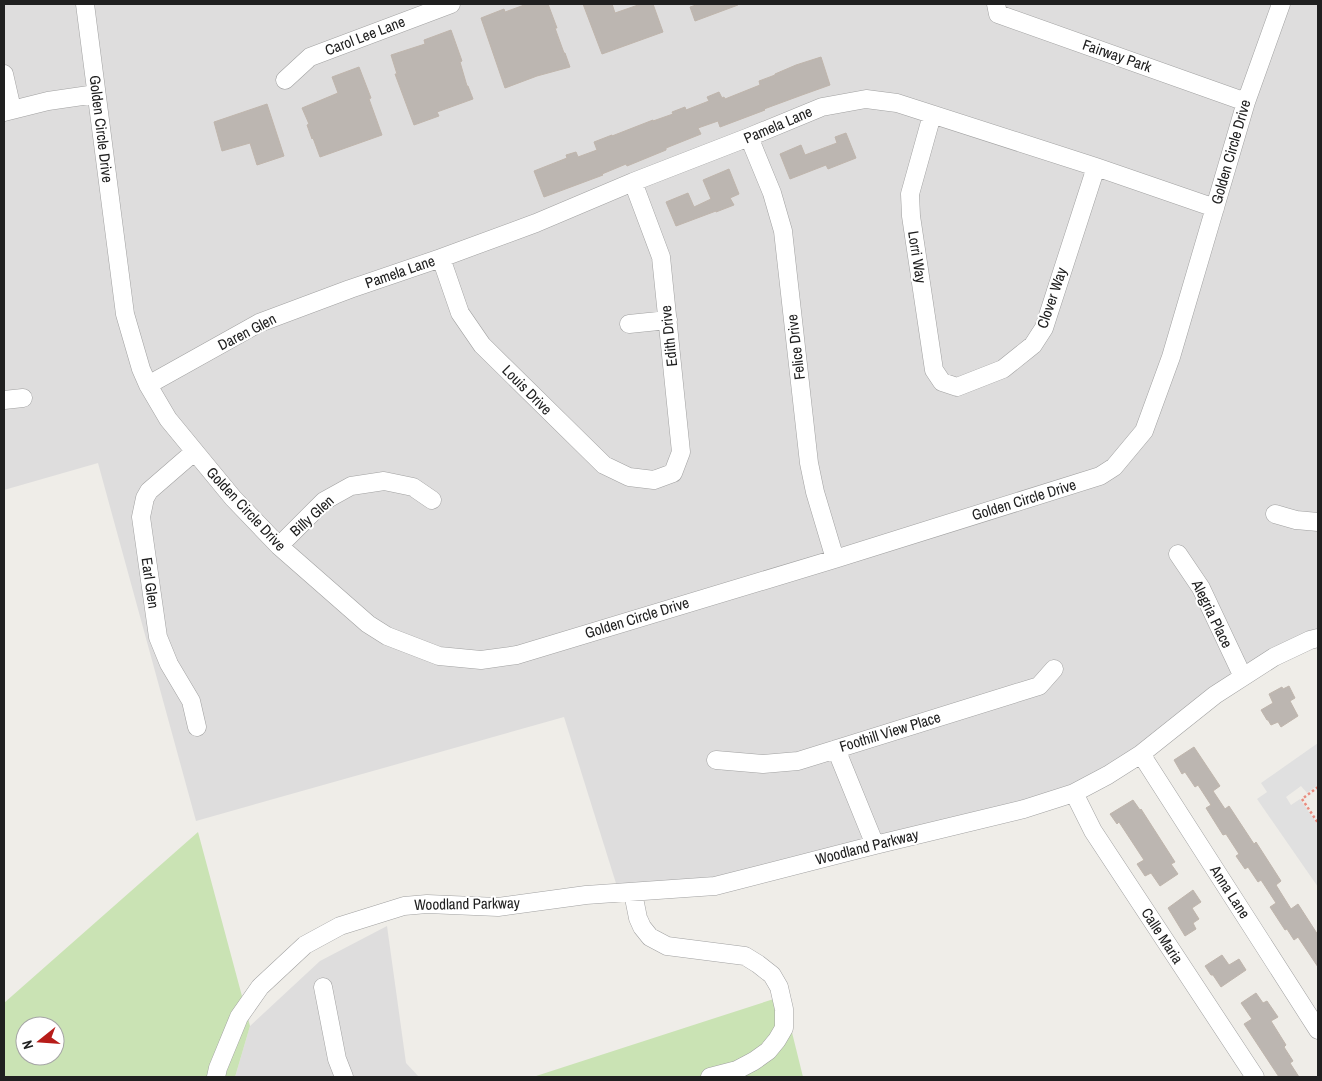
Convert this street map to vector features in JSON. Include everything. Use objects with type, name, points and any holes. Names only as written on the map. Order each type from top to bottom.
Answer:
[{"type":"street","name":"Golden Circle Drive","points":[[85,4],[125,314],[141,369],[168,419],[233,498],[279,546],[368,624],[387,636],[439,656],[481,660],[517,654],[835,559],[1100,476],[1114,467],[1144,431],[1171,356],[1277,4]]},
{"type":"street","name":"Fairway Park","points":[[996,4],[998,14],[1246,102]]},
{"type":"street","name":"Carol Lee Lane","points":[[285,80],[310,57],[441,5]]},
{"type":"street","points":[[4,74],[8,111],[48,101],[96,94]]},
{"type":"street","name":"Pamela Lane","points":[[350,289],[536,223],[633,182],[822,107],[866,99],[897,103],[1096,167],[1215,208]]},
{"type":"street","name":"Lorri Way","points":[[932,115],[910,194],[910,216],[934,370],[942,382],[957,388]]},
{"type":"street","name":"Felice Drive","points":[[749,137],[772,193],[783,231],[809,463],[815,492],[835,559]]},
{"type":"street","name":"Clover Way","points":[[957,388],[1003,369],[1034,345],[1044,328],[1096,167]]},
{"type":"street","name":"Edith Drive","points":[[633,182],[661,257],[681,452],[674,473],[654,480]]},
{"type":"street","name":"Louis Drive","points":[[441,258],[460,313],[482,345],[604,465],[629,477],[654,480]]},
{"type":"street","name":"Daren Glen","points":[[148,385],[259,323],[350,289]]},
{"type":"street","points":[[629,324],[668,320]]},
{"type":"street","points":[[4,400],[23,398]]},
{"type":"street","name":"Earl Glen","points":[[194,452],[149,491],[145,498],[141,517],[158,637],[170,664],[192,701],[197,727]]},
{"type":"street","name":"Billy Glen","points":[[279,546],[324,501],[351,486],[384,481],[413,487],[432,500]]},
{"type":"street","points":[[1275,514],[1296,520],[1318,522]]},
{"type":"street","name":"Alegria Place","points":[[1178,554],[1201,588],[1243,677]]},
{"type":"street","name":"Woodland Parkway","points":[[216,1077],[239,1017],[260,987],[305,944],[340,926],[404,906],[427,904],[498,907],[586,895],[715,886],[1024,809],[1074,793],[1108,775],[1141,754],[1215,696],[1243,677],[1274,657],[1318,638]]},
{"type":"street","name":"Foothill View Place","points":[[716,760],[763,764],[798,761],[1039,686],[1054,669]]},
{"type":"street","points":[[836,749],[875,845]]},
{"type":"street","name":"Anna Lane","points":[[1141,754],[1318,1030]]},
{"type":"street","name":"Calle Maria","points":[[1074,793],[1093,831],[1256,1077]]},
{"type":"street","points":[[633,893],[638,918],[650,937],[667,946],[745,956],[772,975],[779,987],[784,1009],[784,1028],[777,1040],[754,1061],[737,1070],[710,1077]]},
{"type":"street","points":[[323,987],[337,1059],[344,1077]]},
{"type":"path","points":[[1318,788],[1302,799],[1318,822]]},
{"type":"shaded area","points":[[4,4],[1318,4],[1318,636],[1309,640],[1111,777],[752,875],[619,893],[564,717],[196,821],[98,463],[4,490]]},
{"type":"shaded area","points":[[1318,743],[1318,785],[1307,793],[1301,786],[1286,797],[1291,805],[1300,799],[1318,825],[1318,887],[1257,799],[1267,792],[1261,783]]},
{"type":"shaded area","points":[[387,926],[406,1063],[419,1077],[235,1077],[250,1026],[320,961]]},
{"type":"green space","points":[[198,832],[250,1026],[235,1077],[4,1077],[4,1003]]},
{"type":"green space","points":[[783,996],[803,1077],[533,1077]]},
{"type":"building","points":[[527,4],[548,4],[570,67],[537,76],[505,88],[481,18],[504,9],[505,12]]},
{"type":"building","points":[[583,4],[612,4],[615,13],[641,4],[653,4],[663,32],[602,54]]},
{"type":"building","points":[[699,4],[738,5],[695,21],[690,7]]},
{"type":"building","points":[[451,30],[462,61],[460,62],[467,86],[473,99],[437,112],[439,116],[414,125],[395,74],[397,74],[391,55],[425,44],[424,40]]},
{"type":"building","points":[[821,57],[830,85],[720,127],[718,121],[698,128],[701,134],[666,148],[666,150],[544,197],[534,171],[567,158],[566,155],[576,152],[578,157],[597,150],[594,142],[673,114],[672,112],[685,107],[686,110],[709,101],[707,97],[719,92],[722,98],[724,97],[725,99],[760,85],[759,81],[775,74]]},
{"type":"building","points":[[359,67],[382,135],[320,157],[302,108],[338,93],[332,77]]},
{"type":"building","points":[[267,104],[284,156],[257,165],[250,143],[222,151],[214,122]]},
{"type":"building","points":[[846,133],[856,158],[828,169],[826,165],[790,179],[780,154],[801,145],[805,155],[837,143],[835,137]]},
{"type":"building","points":[[729,169],[739,194],[730,198],[734,205],[676,226],[666,202],[688,193],[694,207],[711,199],[703,180]]},
{"type":"building","points":[[1289,686],[1295,698],[1290,701],[1298,716],[1281,727],[1278,722],[1271,725],[1261,710],[1273,703],[1269,694],[1282,687],[1283,689]]},
{"type":"building","points":[[1194,747],[1220,786],[1213,791],[1225,809],[1229,806],[1254,844],[1256,842],[1281,881],[1276,885],[1291,909],[1298,904],[1318,935],[1318,967],[1298,937],[1294,940],[1287,929],[1285,930],[1270,907],[1276,903],[1261,880],[1258,882],[1248,867],[1245,869],[1236,856],[1239,854],[1226,834],[1223,835],[1206,808],[1211,805],[1198,785],[1195,787],[1185,772],[1182,774],[1174,760]]},
{"type":"building","points":[[1133,800],[1141,809],[1175,862],[1171,864],[1178,874],[1160,886],[1151,873],[1145,876],[1137,864],[1144,860],[1119,822],[1117,824],[1110,814]]},
{"type":"building","points":[[1193,890],[1201,902],[1192,908],[1199,919],[1193,923],[1196,929],[1185,936],[1168,908]]},
{"type":"building","points":[[1222,955],[1229,965],[1239,959],[1246,970],[1221,987],[1205,966]]},
{"type":"building","points":[[1256,993],[1263,1003],[1267,1001],[1278,1017],[1271,1021],[1286,1045],[1284,1047],[1293,1061],[1290,1063],[1299,1077],[1279,1077],[1244,1024],[1252,1019],[1241,1003]]}]
